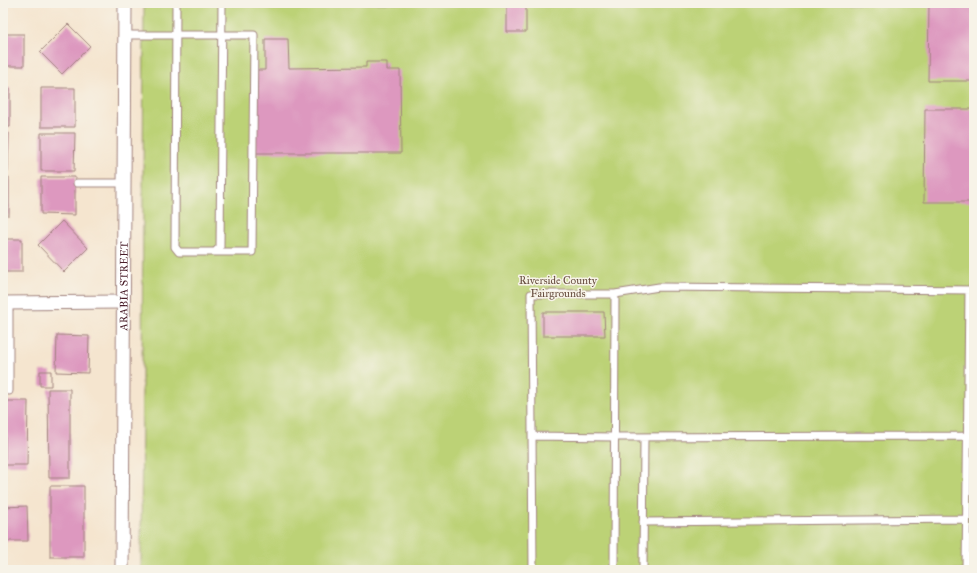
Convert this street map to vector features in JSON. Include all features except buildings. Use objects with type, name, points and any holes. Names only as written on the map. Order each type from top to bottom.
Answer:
[{"type":"street","name":"ARABIA STREET","points":[[122,570],[126,3]]},
{"type":"street","points":[[6,303],[123,302]]},
{"type":"lane","points":[[125,35],[176,35],[254,35],[252,252],[179,252],[175,247],[176,35],[176,3]]},
{"type":"lane","points":[[215,252],[220,247],[222,3]]},
{"type":"lane","points":[[77,183],[124,183]]},
{"type":"lane","points":[[533,570],[531,294],[615,294],[659,287],[972,290],[966,570]]},
{"type":"lane","points":[[614,570],[615,294]]},
{"type":"lane","points":[[6,303],[9,391]]},
{"type":"lane","points":[[532,436],[968,436]]},
{"type":"lane","points":[[643,570],[644,437]]},
{"type":"lane","points":[[643,522],[966,519]]},
{"type":"green space","name":"Riverside County Fairgrounds","points":[[144,3],[974,3],[974,570],[141,570]]}]
